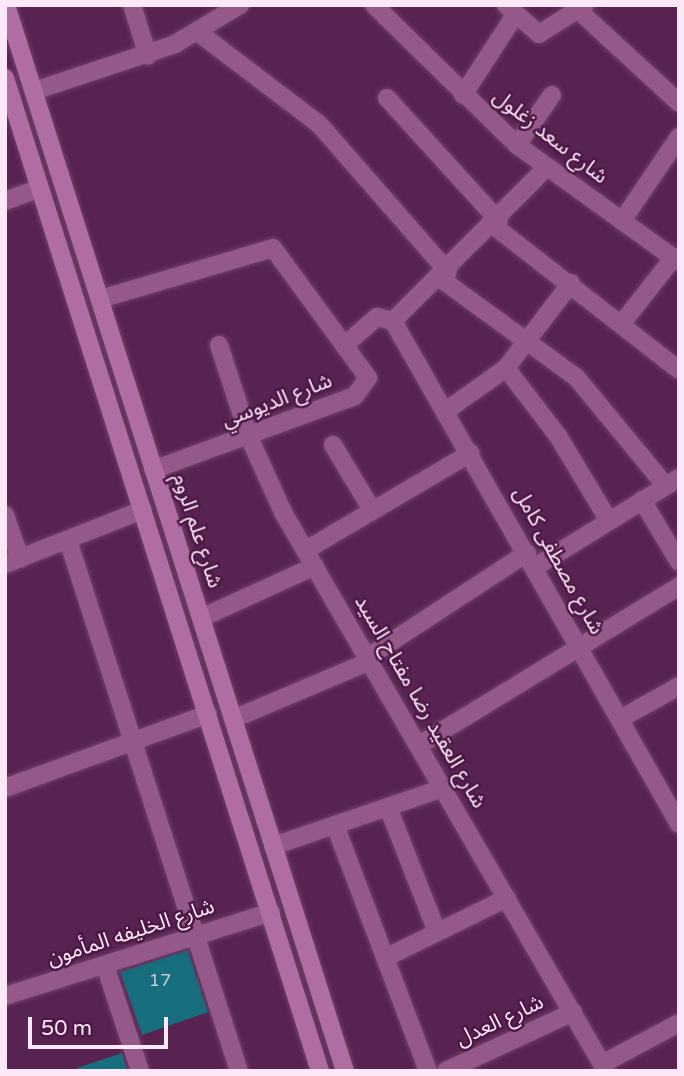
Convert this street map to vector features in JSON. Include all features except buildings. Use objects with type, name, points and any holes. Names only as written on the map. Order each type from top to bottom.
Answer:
[{"type":"street","name":"شارع علم الروم","points":[[6,5],[345,1071]]},
{"type":"street","points":[[132,5],[148,55]]},
{"type":"street","points":[[34,91],[148,55],[199,33],[240,5]]},
{"type":"street","name":"شارع سعد زغلول","points":[[374,5],[517,145],[676,260]]},
{"type":"street","points":[[463,95],[510,10],[530,32],[548,31],[582,8],[679,103]]},
{"type":"street","points":[[199,33],[319,124],[444,276],[593,395],[672,482],[610,521],[531,560],[369,659],[233,719]]},
{"type":"street","points":[[5,78],[320,1071]]},
{"type":"street","points":[[517,145],[552,95]]},
{"type":"street","points":[[387,98],[496,223],[623,322],[679,370]]},
{"type":"street","points":[[622,221],[679,138]]},
{"type":"street","points":[[100,299],[273,248],[347,343],[377,317],[393,321],[444,276],[546,167]]},
{"type":"street","points":[[5,201],[40,188]]},
{"type":"street","points":[[623,322],[676,260]]},
{"type":"street","points":[[447,410],[506,368],[529,344],[571,283]]},
{"type":"street","name":"شارع مصطفى كامل","points":[[393,321],[447,410],[620,719],[671,793],[679,824]]},
{"type":"street","name":"شارع الديوسي","points":[[153,470],[249,437],[362,393],[368,378],[347,343]]},
{"type":"street","name":"شارع العقيد رضا مفتاح السيد","points":[[219,345],[249,437],[310,558],[604,1067]]},
{"type":"street","points":[[506,368],[558,436],[610,521]]},
{"type":"street","points":[[333,445],[372,510]]},
{"type":"street","points":[[201,618],[310,558],[372,510],[471,453]]},
{"type":"street","points":[[642,500],[679,562]]},
{"type":"street","points":[[5,516],[13,561],[143,510]]},
{"type":"street","points":[[68,540],[239,1071]]},
{"type":"street","points":[[419,746],[679,586]]},
{"type":"street","points":[[170,595],[192,590]]},
{"type":"street","points":[[620,719],[679,686]]},
{"type":"street","points":[[5,788],[208,715]]},
{"type":"street","points":[[273,846],[443,788]]},
{"type":"street","points":[[388,807],[437,932]]},
{"type":"street","points":[[335,825],[428,1071]]},
{"type":"street","points":[[385,957],[507,898]]},
{"type":"street","name":"شارع الخليفه المأمون","points":[[5,996],[271,912]]},
{"type":"street","points":[[105,965],[140,1071]]},
{"type":"street","name":"شارع العدل","points":[[446,1071],[480,1064],[573,1012]]},
{"type":"street","points":[[604,1067],[679,1023]]}]
